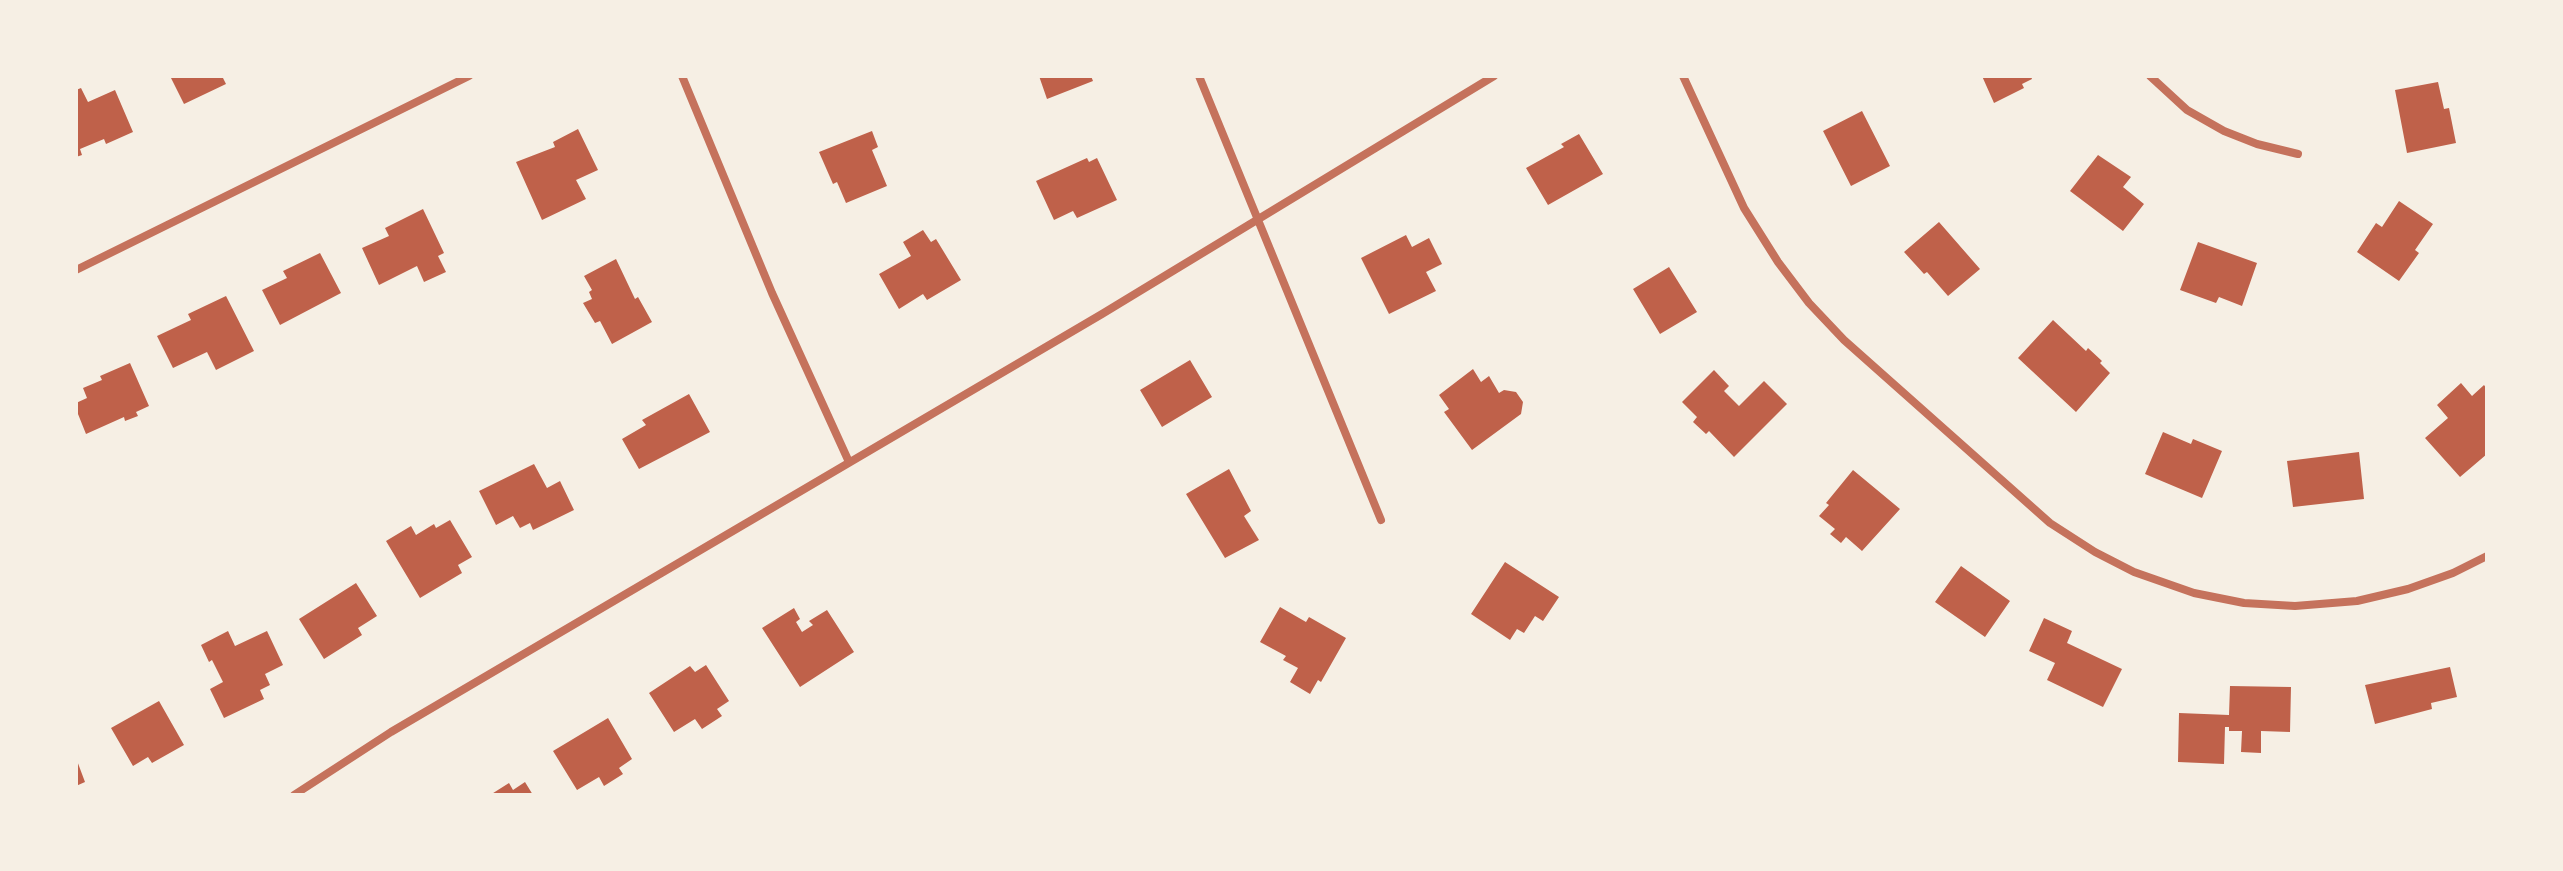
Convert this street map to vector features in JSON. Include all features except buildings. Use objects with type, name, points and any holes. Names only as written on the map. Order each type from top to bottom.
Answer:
[{"type":"street","points":[[76,270],[469,76]]},
{"type":"street","points":[[682,76],[772,293],[849,462]]},
{"type":"street","points":[[1199,76],[1381,520]]},
{"type":"street","points":[[294,795],[391,732],[1259,219],[1494,76]]},
{"type":"street","points":[[1683,76],[1744,208],[1778,262],[1809,303],[1844,340],[2050,523],[2095,552],[2134,572],[2194,593],[2244,603],[2295,606],[2357,601],[2408,589],[2453,573],[2487,556]]},
{"type":"street","points":[[2150,76],[2187,110],[2224,131],[2257,144],[2298,154]]}]
